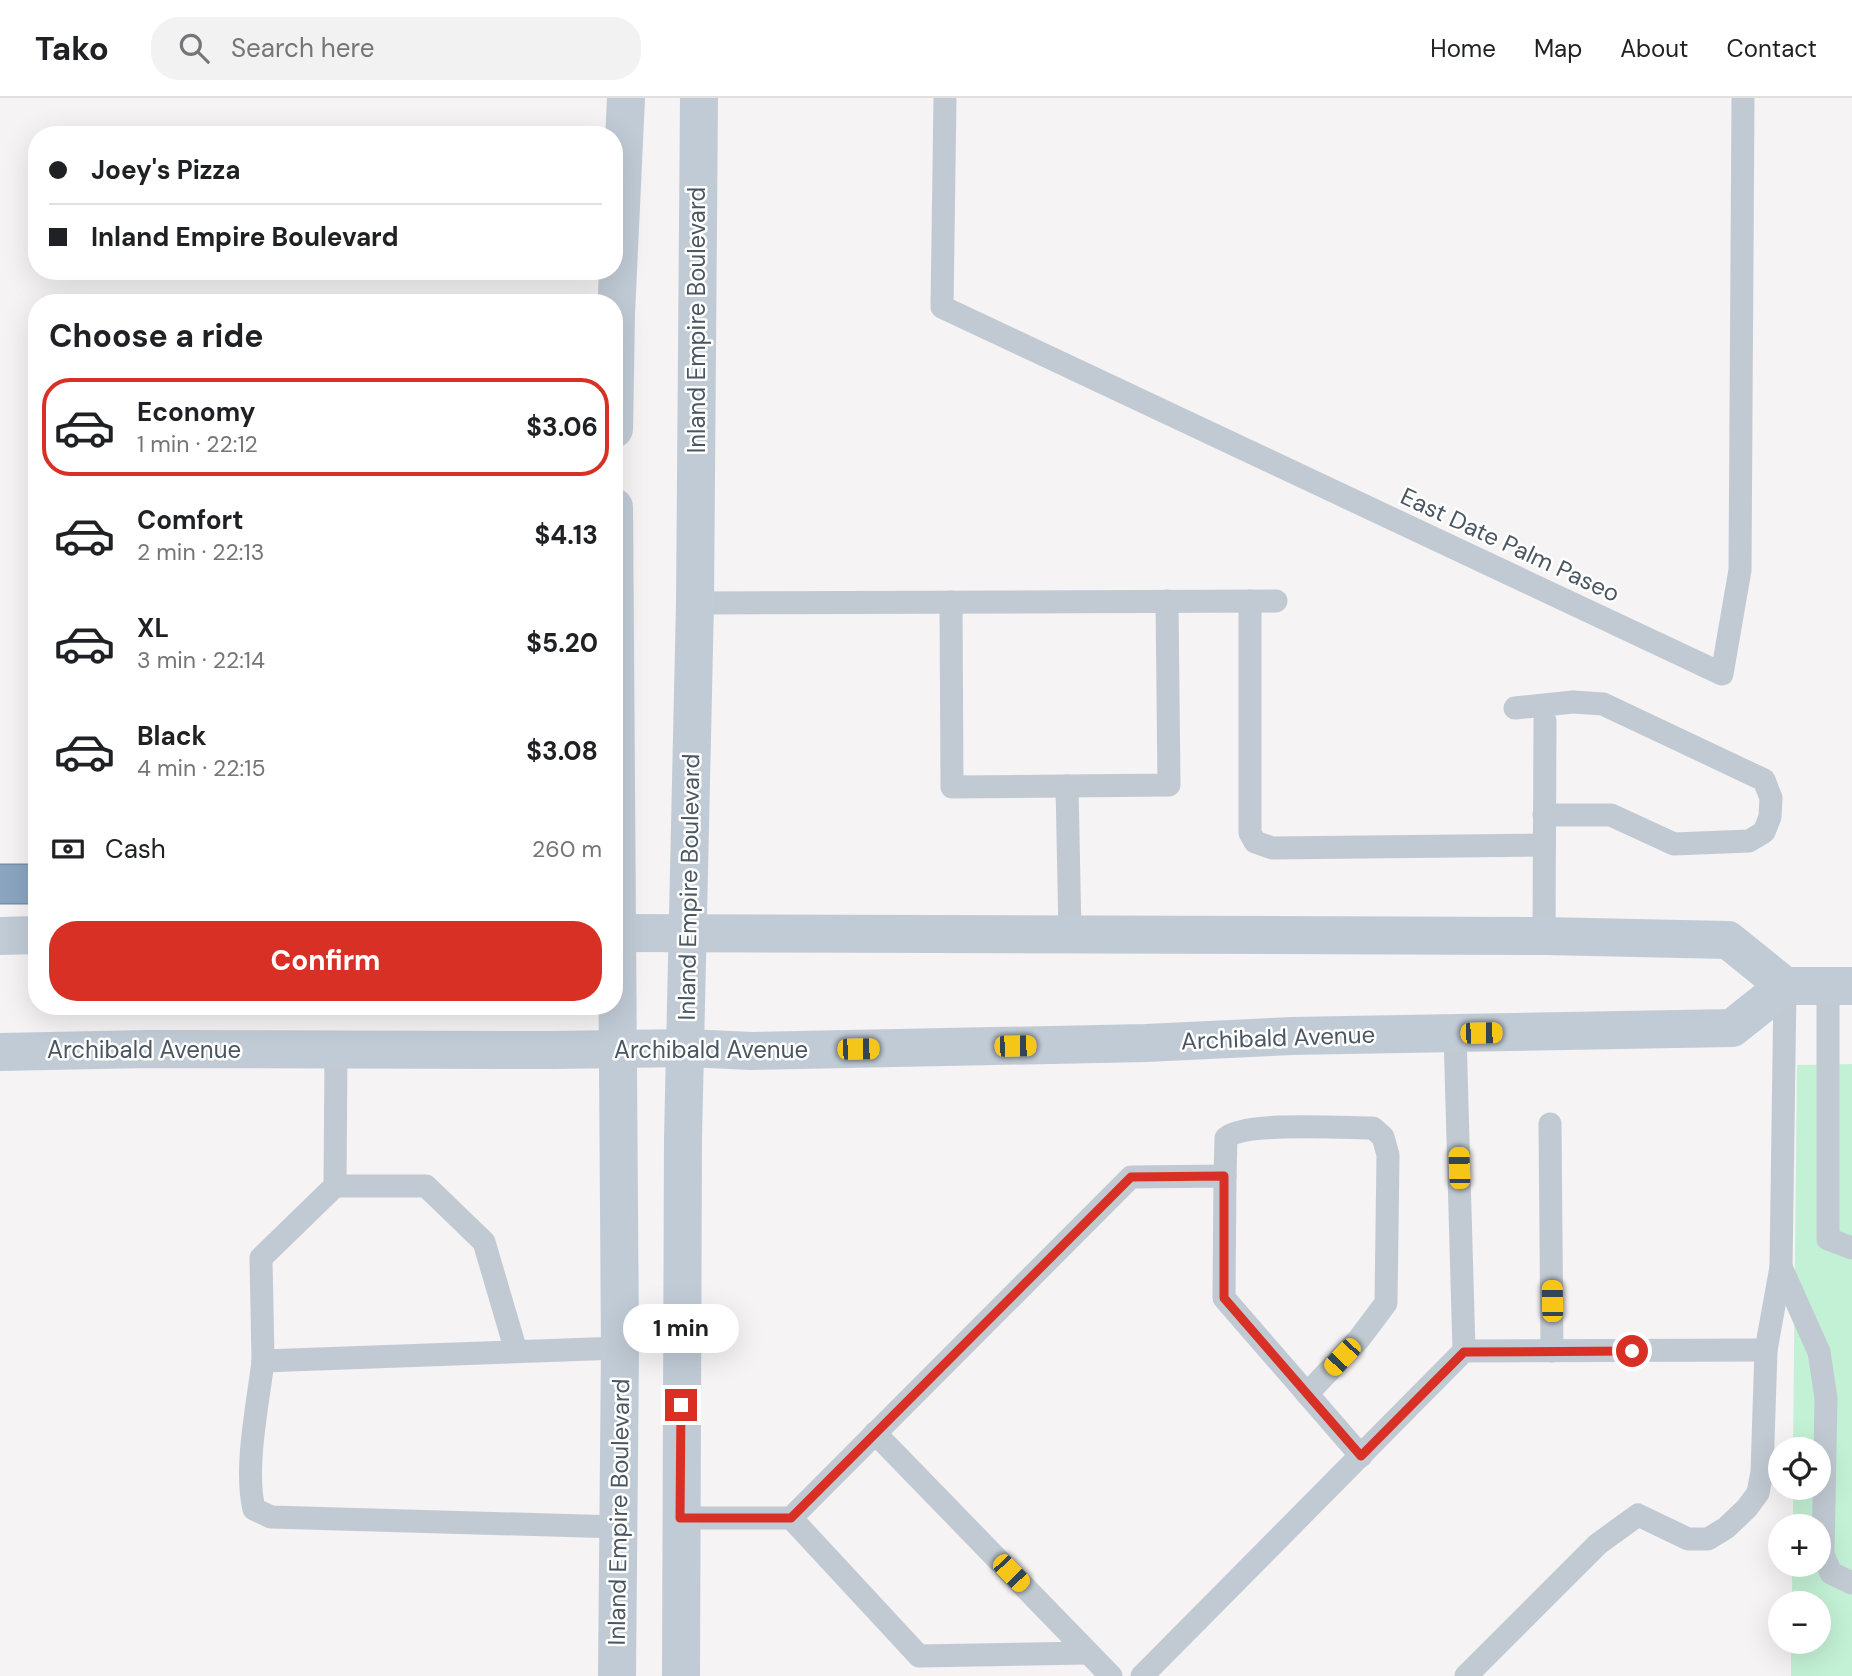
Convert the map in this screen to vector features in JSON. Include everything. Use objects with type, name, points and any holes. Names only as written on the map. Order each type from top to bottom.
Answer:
[{"type":"highway","points":[[0,884],[28,884]]},
{"type":"main road","points":[[623,163],[626,98]]},
{"type":"main road","name":"Inland Empire Boulevard","points":[[681,1676],[683,1139],[695,603],[699,98]]},
{"type":"main road","points":[[623,933],[1544,936],[1728,940],[1785,986],[1840,986]]},
{"type":"main road","points":[[0,936],[28,935]]},
{"type":"main road","name":"Archibald Avenue","points":[[0,1052],[148,1049],[687,1048],[752,1051],[1146,1043],[1292,1036],[1732,1028],[1785,986]]},
{"type":"main road","name":"Inland Empire Boulevard","points":[[617,1676],[620,1348],[618,1015]]},
{"type":"lane","name":"East Date Palm Paseo","points":[[945,98],[942,306],[1722,674],[1740,570],[1743,98]]},
{"type":"lane","points":[[951,602],[952,787],[1169,785],[1167,601]]},
{"type":"lane","points":[[1250,601],[1250,833],[1255,842],[1272,848],[1544,845]]},
{"type":"lane","points":[[695,603],[1276,601]]},
{"type":"lane","points":[[1515,708],[1573,702],[1603,704],[1764,780],[1771,798],[1770,817],[1764,832],[1749,841],[1674,844],[1611,815],[1544,815]]},
{"type":"lane","points":[[1544,936],[1545,721]]},
{"type":"lane","points":[[1067,786],[1070,934]]},
{"type":"lane","points":[[1466,1676],[1598,1544],[1638,1515],[1688,1539],[1708,1539],[1726,1528],[1758,1493],[1762,1472],[1766,1350],[1781,1267],[1785,986]]},
{"type":"lane","points":[[1840,986],[1828,1239],[1852,1248]]},
{"type":"lane","points":[[1455,1034],[1464,1352]]},
{"type":"lane","points":[[335,1050],[335,1186]]},
{"type":"lane","points":[[1550,1124],[1552,1352]]},
{"type":"lane","points":[[1307,1394],[1359,1339],[1386,1303],[1388,1155],[1383,1137],[1373,1128],[1255,1128],[1232,1132],[1226,1138],[1224,1176],[1224,1298],[1307,1394],[1361,1456]]},
{"type":"lane","points":[[680,1518],[791,1518],[1131,1177],[1224,1176]]},
{"type":"lane","points":[[516,1352],[484,1242],[426,1186],[335,1186],[261,1258],[263,1361],[252,1447],[251,1499],[254,1509],[271,1517],[618,1527]]},
{"type":"lane","points":[[1781,1267],[1819,1352],[1826,1398],[1823,1555],[1831,1573],[1852,1583]]},
{"type":"lane","points":[[263,1361],[620,1348]]},
{"type":"lane","points":[[1142,1676],[1464,1352],[1766,1350]]},
{"type":"lane","points":[[875,1433],[1111,1676]]},
{"type":"lane","points":[[791,1518],[919,1656],[1088,1653]]},
{"type":"green space","points":[[1852,1064],[1852,1676],[1791,1676],[1791,1654],[1831,1654],[1831,1591],[1792,1591],[1792,1577],[1831,1577],[1831,1514],[1793,1514],[1793,1500],[1831,1500],[1831,1437],[1793,1437],[1797,1065]]},
{"type":"route","points":[[681,1405],[680,1518],[791,1518],[1131,1177],[1224,1176],[1224,1298],[1361,1456],[1464,1352],[1632,1351]]}]
